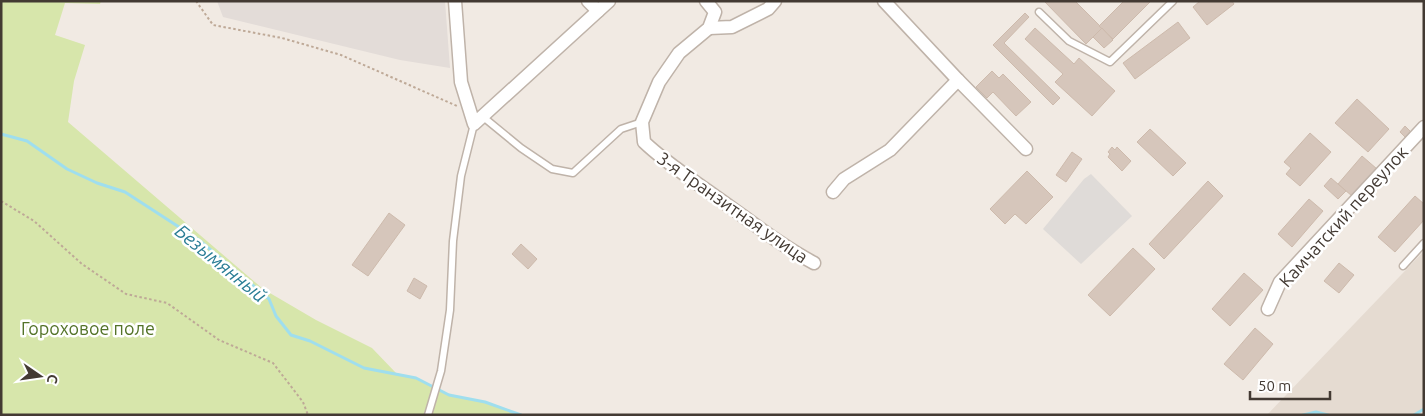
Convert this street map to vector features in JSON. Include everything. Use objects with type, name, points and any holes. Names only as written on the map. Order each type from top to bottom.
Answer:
[{"type":"street","points":[[455,1],[461,82],[476,117],[608,1]]},
{"type":"street","points":[[588,1],[598,11]]},
{"type":"street","points":[[642,122],[664,74],[679,53],[709,28],[715,12],[706,1]]},
{"type":"street","points":[[709,28],[732,27],[768,9],[776,1]]},
{"type":"street","points":[[884,1],[1026,149]]},
{"type":"street","points":[[833,192],[844,179],[890,150],[958,80]]},
{"type":"street","name":"3-я Транзитная улица","points":[[642,122],[644,142],[666,163],[790,251],[814,264]]},
{"type":"street","name":"Камчатский переулок","points":[[1268,309],[1280,282],[1424,127]]},
{"type":"lane","points":[[1038,12],[1069,41],[1110,62],[1173,1]]},
{"type":"lane","points":[[428,415],[441,371],[450,310],[452,241],[461,176],[476,117],[552,169],[573,173],[621,129],[642,122]]},
{"type":"lane","points":[[1403,266],[1424,243]]},
{"type":"path","points":[[196,1],[213,25],[282,38],[341,56],[476,117]]},
{"type":"path","points":[[1,201],[34,221],[82,264],[126,294],[166,303],[219,340],[273,363],[303,402],[308,415]]},
{"type":"shaded area","points":[[217,1],[445,1],[450,68],[400,60],[223,17]]},
{"type":"shaded area","points":[[1091,174],[1132,216],[1081,264],[1043,229],[1084,179]]},
{"type":"shaded area","points":[[1424,251],[1424,415],[1267,415]]},
{"type":"green space","name":"Гороховое поле","points":[[1,1],[101,1],[100,4],[65,3],[55,35],[85,45],[74,81],[68,122],[263,289],[316,320],[372,348],[396,373],[416,378],[449,395],[485,402],[521,415],[1,415]]},
{"type":"building","points":[[1044,1],[1075,1],[1102,28],[1086,44]]},
{"type":"building","points":[[1124,1],[1151,1],[1113,39],[1099,26]]},
{"type":"building","points":[[1200,1],[1232,1],[1234,4],[1207,25],[1193,7]]},
{"type":"building","points":[[1025,13],[1029,17],[1004,43],[1060,98],[1053,105],[993,45]]},
{"type":"building","points":[[1178,22],[1190,38],[1135,79],[1123,63]]},
{"type":"building","points":[[1035,28],[1074,64],[1079,58],[1115,91],[1092,116],[1055,82],[1063,74],[1025,39]]},
{"type":"building","points":[[1102,28],[1113,40],[1104,48],[1093,37]]},
{"type":"building","points":[[992,71],[999,78],[1003,74],[1031,102],[1016,116],[993,92],[987,98],[976,87]]},
{"type":"building","points":[[1357,99],[1389,129],[1368,152],[1335,123]]},
{"type":"building","points":[[1405,126],[1412,133],[1407,139],[1400,132]]},
{"type":"building","points":[[1150,129],[1186,163],[1173,176],[1137,142]]},
{"type":"building","points":[[1310,133],[1331,152],[1300,186],[1286,174],[1291,168],[1284,162]]},
{"type":"building","points":[[1112,147],[1115,150],[1117,147],[1131,161],[1122,171],[1108,157],[1110,154],[1108,152]]},
{"type":"building","points":[[1072,152],[1082,159],[1066,182],[1056,175]]},
{"type":"building","points":[[1362,156],[1377,169],[1352,196],[1338,184]]},
{"type":"building","points":[[1027,171],[1053,197],[1026,224],[1015,214],[1005,224],[990,209]]},
{"type":"building","points":[[1331,178],[1346,191],[1338,199],[1324,186]]},
{"type":"building","points":[[1208,181],[1223,196],[1164,259],[1149,244]]},
{"type":"building","points":[[1415,196],[1424,204],[1424,220],[1395,252],[1378,237]]},
{"type":"building","points":[[1309,199],[1323,211],[1292,247],[1278,234]]},
{"type":"building","points":[[389,213],[405,225],[368,276],[352,265]]},
{"type":"building","points":[[521,244],[537,259],[528,269],[512,254]]},
{"type":"building","points":[[1133,248],[1155,269],[1110,316],[1088,295]]},
{"type":"building","points":[[1339,263],[1354,275],[1339,293],[1324,281]]},
{"type":"building","points":[[1244,273],[1263,290],[1230,326],[1212,309]]},
{"type":"building","points":[[414,278],[427,286],[420,299],[407,291]]},
{"type":"building","points":[[1255,328],[1273,344],[1243,380],[1224,364]]},
{"type":"waterway","name":"Безымянный","points":[[1,134],[27,141],[67,169],[97,183],[125,192],[199,240],[269,299],[276,316],[291,335],[310,341],[364,368],[416,378],[449,395],[485,402],[521,415]]},
{"type":"waterway","name":"Безымянный","points":[[1414,415],[1424,409]]},
{"type":"waterway","name":"Безымянный","points":[[1303,415],[1316,412],[1328,415]]}]
